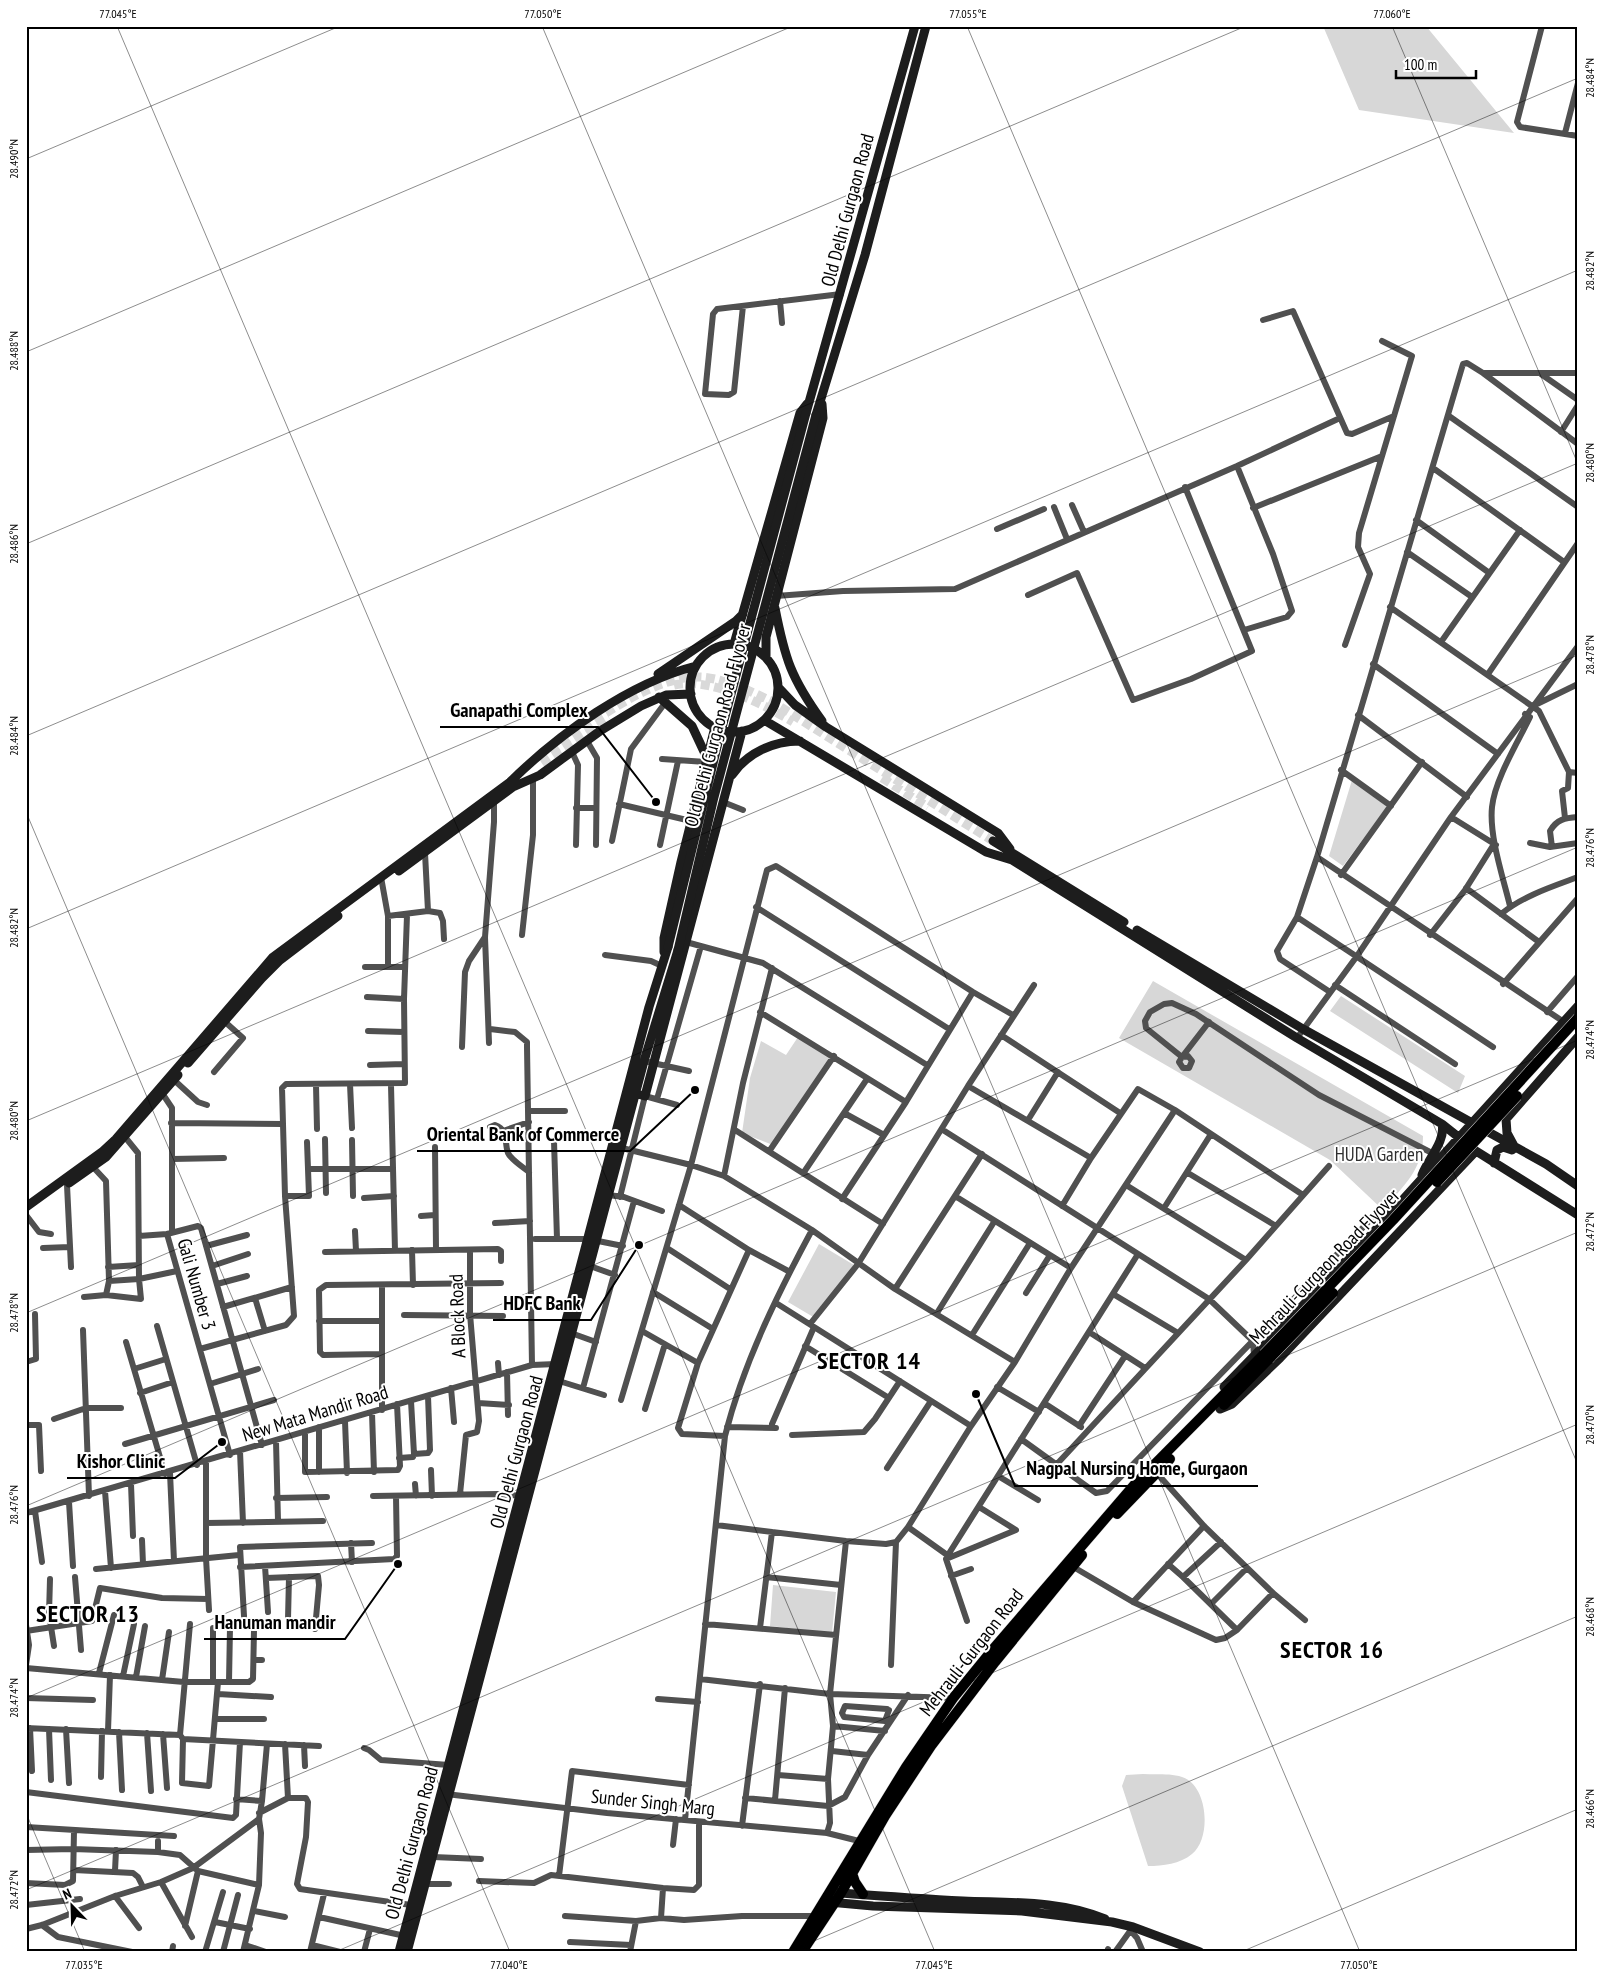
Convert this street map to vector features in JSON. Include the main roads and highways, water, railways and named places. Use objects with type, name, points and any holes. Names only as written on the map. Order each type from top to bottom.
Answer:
[{"type":"main road","name":"Old Delhi Gurgaon Road","points":[[809,402],[915,26]]},
{"type":"main road","name":"Old Delhi Gurgaon Road","points":[[822,396],[865,255],[926,26]]},
{"type":"main road","name":"Old Delhi Gurgaon Road Flyover","points":[[649,1062],[714,797],[822,396]]},
{"type":"main road","points":[[766,657],[766,637],[775,599],[823,418],[822,396]]},
{"type":"main road","name":"Old Delhi Gurgaon Road Flyover","points":[[663,963],[719,739],[809,402]]},
{"type":"main road","points":[[734,644],[800,413],[809,402]]},
{"type":"main road","points":[[775,599],[781,641],[793,676],[826,727]]},
{"type":"main road","points":[[26,1215],[106,1157],[224,1021],[279,961],[382,879],[425,853],[494,802],[532,761],[582,723],[641,686],[736,621],[744,612]]},
{"type":"main road","points":[[734,644],[748,646],[766,657],[777,675],[778,688],[775,706],[764,720],[742,732],[725,731],[715,728],[698,713],[691,694],[690,682],[696,666],[707,653],[716,648],[734,644]]},
{"type":"main road","points":[[641,686],[664,675],[696,666]]},
{"type":"main road","points":[[778,688],[795,705],[826,727],[998,834],[1013,857]]},
{"type":"main road","points":[[512,784],[533,778],[587,741],[673,694],[691,694]]},
{"type":"main road","points":[[662,700],[692,726],[703,745],[706,760]]},
{"type":"main road","points":[[764,720],[986,852],[1013,857],[1303,1029],[1546,1164],[1578,1186]]},
{"type":"main road","points":[[663,963],[666,930],[715,728]]},
{"type":"main road","points":[[636,1093],[649,1062],[686,942],[742,732]]},
{"type":"main road","points":[[728,782],[743,762],[759,751],[778,743],[800,741]]},
{"type":"main road","points":[[26,1207],[102,1152],[116,1138],[273,957],[542,762]]},
{"type":"main road","points":[[991,843],[1297,1038],[1442,1124],[1476,1151],[1578,1215]]},
{"type":"main road","name":"Old Delhi Gurgaon Road","points":[[542,1428],[559,1381],[590,1266],[592,1239],[622,1148],[636,1093],[649,1007],[663,963]]},
{"type":"main road","points":[[1476,1151],[1286,1352],[1232,1404],[1218,1406],[1224,1388],[1370,1236],[1578,1006]]},
{"type":"main road","name":"Mehrauli-Gurgaon Road Flyover","points":[[1267,1356],[1578,1018]]},
{"type":"main road","name":"Mehrauli-Gurgaon Road Flyover","points":[[1218,1406],[1484,1133],[1578,1028]]},
{"type":"main road","points":[[1514,1146],[1505,1125],[1506,1119],[1578,1037]]},
{"type":"main road","name":"Old Delhi Gurgaon Road","points":[[407,1952],[411,1905],[446,1794],[542,1428],[556,1364],[636,1093]]},
{"type":"main road","points":[[1496,1097],[1513,1110]]},
{"type":"main road","points":[[1420,1180],[1432,1152],[1441,1138],[1442,1124]]},
{"type":"main road","points":[[1494,1163],[1497,1150],[1503,1147],[1546,1164]]},
{"type":"main road","points":[[1438,1162],[1452,1175]]},
{"type":"main road","name":"Mehrauli-Gurgaon Road","points":[[802,1952],[906,1767],[954,1698],[1113,1513],[1218,1406]]},
{"type":"main road","name":"Mehrauli-Gurgaon Road","points":[[836,1892],[852,1873],[865,1842],[905,1785],[966,1700],[1070,1565]]},
{"type":"main road","name":"Old Delhi Gurgaon Road","points":[[399,1952],[407,1937],[433,1857],[446,1794],[449,1765],[492,1620]]},
{"type":"main road","points":[[852,1873],[855,1882],[863,1894]]},
{"type":"main road","points":[[836,1892],[1051,1904],[1084,1910],[1131,1929],[1200,1952]]},
{"type":"main road","points":[[829,1902],[1022,1911],[1112,1922]]},
{"type":"main road","name":"Mehrauli-Gurgaon Road","points":[[792,1952],[814,1916],[829,1902]]},
{"type":"tunnel","points":[[540,760],[575,734],[639,694],[661,684],[682,678],[711,678],[737,686],[771,701],[993,841]]},
{"type":"tunnel","points":[[674,685],[688,684],[719,688],[751,700],[793,722]]},
{"type":"tunnel","points":[[543,765],[610,719]]},
{"type":"tunnel","points":[[882,778],[928,807]]},
{"type":"place","name":"Ganapathi Complex","points":[[656,802]]},
{"type":"place","name":"Oriental Bank of Commerce","points":[[695,1090]]},
{"type":"place","name":"HDFC Bank","points":[[639,1245]]},
{"type":"place","name":"Nagpal Nursing Home, Gurgaon","points":[[976,1394]]},
{"type":"place","name":"Kishor Clinic","points":[[222,1442]]},
{"type":"place","name":"Hanuman mandir","points":[[398,1564]]},
{"type":"district","name":"SECTOR 14","points":[[869,1361]]},
{"type":"district","name":"SECTOR 13","points":[[88,1614]]},
{"type":"district","name":"SECTOR 16","points":[[1332,1650]]},
{"type":"park label","name":"HUDA Garden","points":[[1379,1154]]}]
